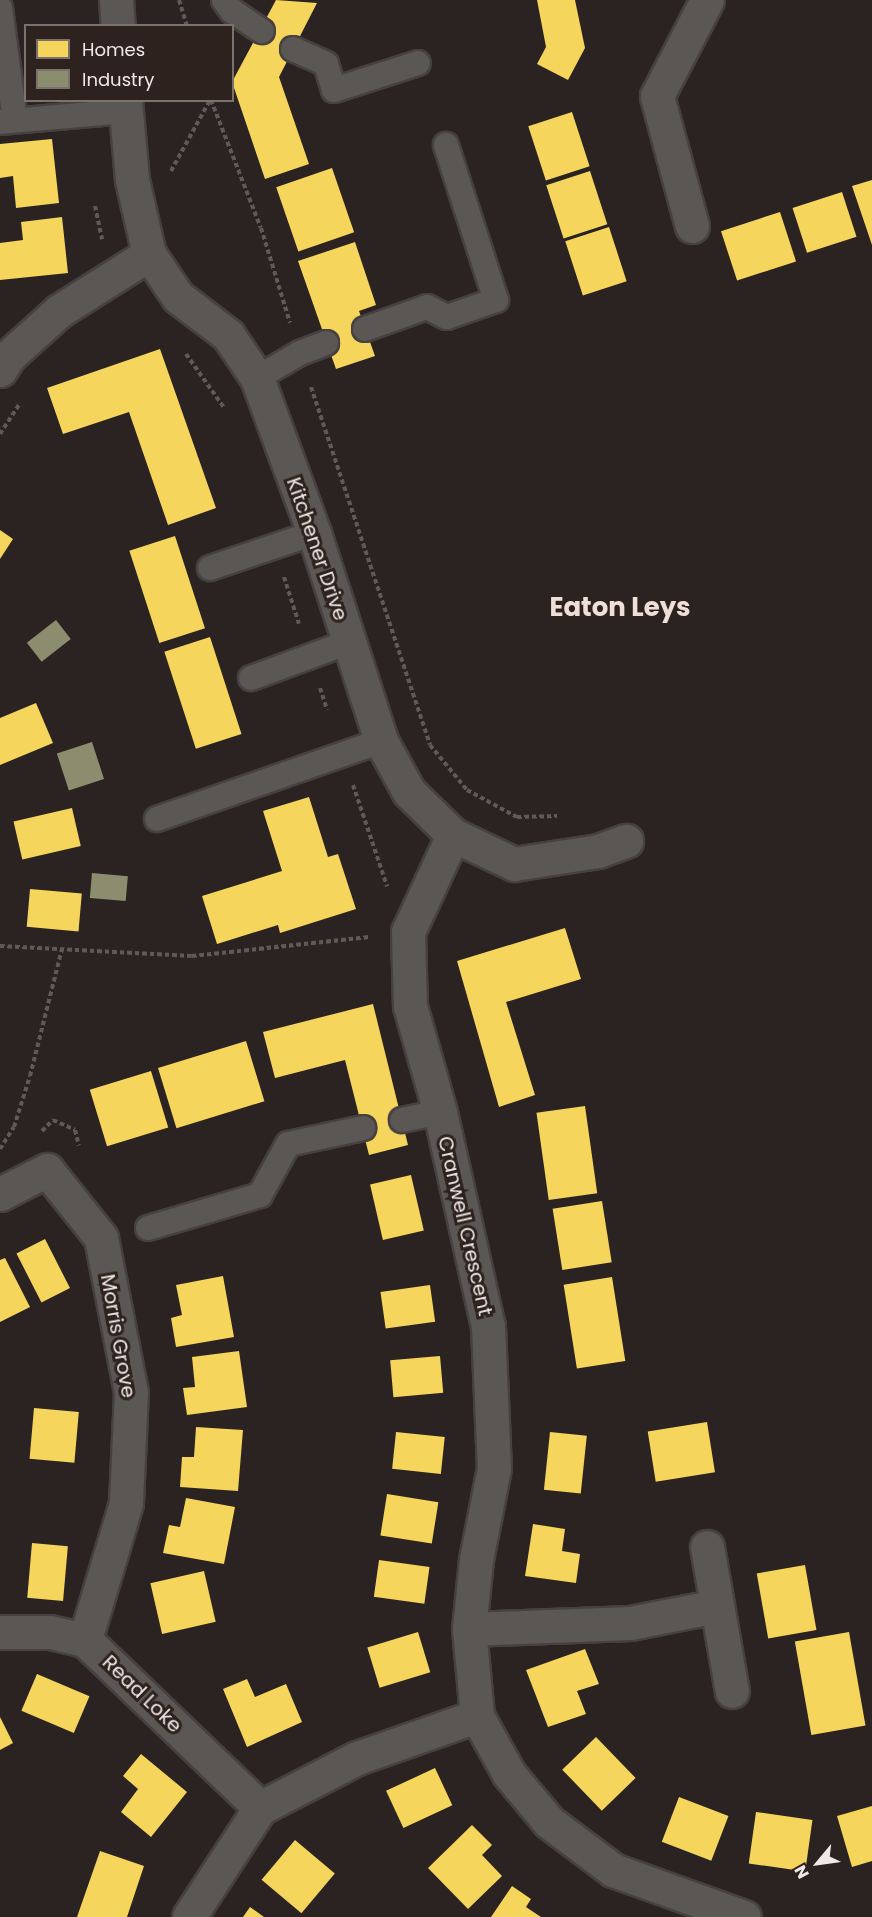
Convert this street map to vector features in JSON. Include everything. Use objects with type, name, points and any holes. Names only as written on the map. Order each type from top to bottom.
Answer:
[{"type":"street","points":[[116,0],[118,24]]},
{"type":"street","points":[[692,226],[657,96],[707,0]]},
{"type":"street","name":"Kitchener Drive","points":[[126,106],[132,180],[149,254],[178,297],[228,335],[257,378],[314,533],[381,741],[409,792],[453,835],[514,864],[598,851],[626,841]]},
{"type":"street","points":[[0,370],[9,356],[59,311],[149,254]]},
{"type":"street","name":"Cranwell Crescent","points":[[453,835],[408,932],[410,1006],[440,1112],[488,1326],[494,1468],[476,1560],[469,1629],[477,1716],[509,1774],[549,1822],[613,1870],[744,1917]]},
{"type":"street","name":"Morris Grove","points":[[0,1194],[47,1170],[101,1238],[131,1392],[126,1503],[85,1640]]},
{"type":"street","points":[[707,1547],[732,1691]]},
{"type":"street","points":[[469,1629],[630,1623],[717,1606]]},
{"type":"street","name":"Read Loke","points":[[0,1632],[50,1632],[85,1640],[261,1808]]},
{"type":"street","points":[[189,1917],[261,1808],[357,1758],[477,1716]]},
{"type":"lane","points":[[224,0],[232,11],[262,31]]},
{"type":"lane","points":[[0,8],[7,121],[126,106]]},
{"type":"lane","points":[[293,49],[326,64],[334,90],[418,63]]},
{"type":"lane","points":[[365,329],[427,307],[447,318],[496,300],[446,145]]},
{"type":"lane","points":[[257,378],[300,353],[326,343]]},
{"type":"lane","points":[[210,568],[314,533]]},
{"type":"lane","points":[[251,678],[348,642]]},
{"type":"lane","points":[[157,819],[344,756],[381,741]]},
{"type":"lane","points":[[402,1120],[440,1112]]},
{"type":"lane","points":[[148,1228],[260,1195],[288,1144],[363,1128]]},
{"type":"path","points":[[178,0],[185,24]]},
{"type":"path","points":[[213,102],[261,228],[430,746],[467,790],[517,817],[560,816]]},
{"type":"path","points":[[93,195],[105,253],[116,275]]},
{"type":"path","points":[[177,346],[231,417]]},
{"type":"path","points":[[275,546],[309,657],[388,890]]},
{"type":"path","points":[[0,946],[192,956],[408,932]]},
{"type":"path","points":[[0,1149],[14,1127],[30,1076],[62,949]]},
{"type":"path","points":[[38,1134],[53,1120],[75,1130],[81,1153]]},
{"type":"building: Homes","points":[[276,0],[317,3],[279,77],[309,164],[265,179],[234,88],[234,78]]},
{"type":"building: Homes","points":[[537,0],[575,0],[585,48],[568,80],[537,64],[546,47]]},
{"type":"building: Homes","points":[[572,112],[590,166],[546,180],[528,126]]},
{"type":"building: Homes","points":[[52,139],[59,203],[16,208],[13,176],[0,178],[0,144]]},
{"type":"building: Homes","points":[[332,168],[354,232],[298,252],[276,187]]},
{"type":"building: Homes","points":[[590,171],[607,224],[564,238],[546,185]]},
{"type":"building: Homes","points":[[872,180],[872,245],[852,186]]},
{"type":"building: Homes","points":[[842,192],[857,237],[807,253],[793,208]]},
{"type":"building: Homes","points":[[780,212],[796,261],[737,281],[721,231]]},
{"type":"building: Homes","points":[[62,217],[68,273],[0,280],[0,243],[23,240],[21,222]]},
{"type":"building: Homes","points":[[609,227],[627,281],[583,295],[565,241]]},
{"type":"building: Homes","points":[[355,242],[376,305],[359,311],[375,356],[336,369],[298,261]]},
{"type":"building: Homes","points":[[160,349],[216,508],[168,525],[129,412],[63,434],[47,388]]},
{"type":"building: Homes","points":[[0,530],[13,539],[0,559]]},
{"type":"building: Homes","points":[[175,536],[205,628],[159,643],[129,551]]},
{"type":"building: Homes","points":[[210,637],[242,734],[196,749],[164,652]]},
{"type":"building: Homes","points":[[36,703],[53,743],[0,765],[0,718]]},
{"type":"building: Homes","points":[[309,797],[328,857],[338,854],[356,909],[280,933],[278,925],[217,944],[202,896],[282,871],[263,811]]},
{"type":"building: Homes","points":[[72,808],[81,846],[22,859],[14,821]]},
{"type":"building: Homes","points":[[30,889],[82,894],[78,931],[27,927]]},
{"type":"building: Homes","points":[[565,928],[581,979],[506,1002],[535,1095],[499,1107],[457,961]]},
{"type":"building: Homes","points":[[373,1004],[408,1145],[369,1155],[345,1060],[275,1078],[263,1032]]},
{"type":"building: Homes","points":[[246,1041],[264,1101],[176,1128],[158,1068]]},
{"type":"building: Homes","points":[[151,1071],[168,1127],[107,1146],[90,1090]]},
{"type":"building: Homes","points":[[585,1106],[597,1193],[549,1200],[536,1113]]},
{"type":"building: Homes","points":[[411,1175],[424,1231],[383,1240],[370,1184]]},
{"type":"building: Homes","points":[[602,1201],[612,1262],[562,1270],[553,1209]]},
{"type":"building: Homes","points":[[45,1239],[70,1288],[41,1303],[16,1254]]},
{"type":"building: Homes","points":[[5,1258],[30,1307],[0,1322],[0,1260]]},
{"type":"building: Homes","points":[[223,1276],[234,1337],[176,1347],[171,1318],[182,1315],[176,1285]]},
{"type":"building: Homes","points":[[612,1277],[625,1361],[577,1369],[564,1285]]},
{"type":"building: Homes","points":[[430,1285],[435,1322],[386,1329],[380,1292]]},
{"type":"building: Homes","points":[[239,1351],[247,1407],[187,1415],[183,1388],[195,1387],[192,1357]]},
{"type":"building: Homes","points":[[440,1356],[443,1393],[393,1397],[390,1360]]},
{"type":"building: Homes","points":[[34,1408],[79,1412],[74,1463],[30,1459]]},
{"type":"building: Homes","points":[[707,1422],[715,1472],[656,1482],[648,1431]]},
{"type":"building: Homes","points":[[196,1427],[243,1430],[238,1491],[180,1487],[182,1457],[194,1457]]},
{"type":"building: Homes","points":[[396,1432],[445,1437],[441,1474],[392,1469]]},
{"type":"building: Homes","points":[[550,1432],[587,1436],[581,1494],[544,1490]]},
{"type":"building: Homes","points":[[387,1494],[438,1502],[432,1544],[380,1535]]},
{"type":"building: Homes","points":[[186,1498],[235,1507],[224,1564],[163,1553],[169,1525],[180,1527]]},
{"type":"building: Homes","points":[[533,1524],[565,1529],[562,1551],[580,1554],[576,1583],[525,1576]]},
{"type":"building: Homes","points":[[32,1543],[68,1546],[63,1601],[27,1598]]},
{"type":"building: Homes","points":[[379,1560],[430,1567],[424,1604],[374,1597]]},
{"type":"building: Homes","points":[[805,1565],[816,1630],[768,1639],[757,1574]]},
{"type":"building: Homes","points":[[204,1571],[216,1622],[162,1634],[150,1583]]},
{"type":"building: Homes","points":[[418,1632],[430,1672],[380,1688],[367,1647]]},
{"type":"building: Homes","points":[[849,1632],[865,1726],[811,1735],[795,1642]]},
{"type":"building: Homes","points":[[585,1649],[599,1684],[577,1691],[586,1714],[548,1727],[526,1670]]},
{"type":"building: Homes","points":[[37,1674],[89,1696],[74,1733],[21,1711]]},
{"type":"building: Homes","points":[[247,1679],[255,1697],[286,1684],[302,1722],[247,1747],[223,1689]]},
{"type":"building: Homes","points":[[0,1717],[13,1743],[0,1750]]},
{"type":"building: Homes","points":[[596,1737],[636,1778],[602,1811],[562,1770]]},
{"type":"building: Homes","points":[[141,1754],[187,1792],[151,1837],[121,1812],[138,1789],[123,1776]]},
{"type":"building: Homes","points":[[435,1768],[452,1805],[403,1828],[386,1791]]},
{"type":"building: Homes","points":[[679,1797],[728,1816],[711,1861],[662,1842]]},
{"type":"building: Homes","points":[[872,1806],[872,1861],[852,1867],[837,1816]]},
{"type":"building: Homes","points":[[756,1812],[812,1820],[805,1871],[749,1863]]},
{"type":"building: Homes","points":[[472,1825],[492,1845],[482,1855],[502,1876],[468,1909],[428,1868]]},
{"type":"building: Homes","points":[[295,1840],[335,1873],[301,1913],[262,1880]]},
{"type":"building: Homes","points":[[100,1851],[144,1866],[127,1917],[77,1917]]},
{"type":"building: Homes","points":[[512,1886],[531,1899],[526,1907],[541,1917],[491,1917]]},
{"type":"building: Homes","points":[[250,1907],[264,1917],[243,1917]]},
{"type":"building: Industry","points":[[56,620],[71,639],[42,662],[27,643]]},
{"type":"building: Industry","points":[[92,742],[104,779],[69,791],[57,753]]},
{"type":"building: Industry","points":[[92,873],[128,876],[126,901],[90,898]]},
{"type":"district","name":"Eaton Leys","points":[[620,608]]}]
